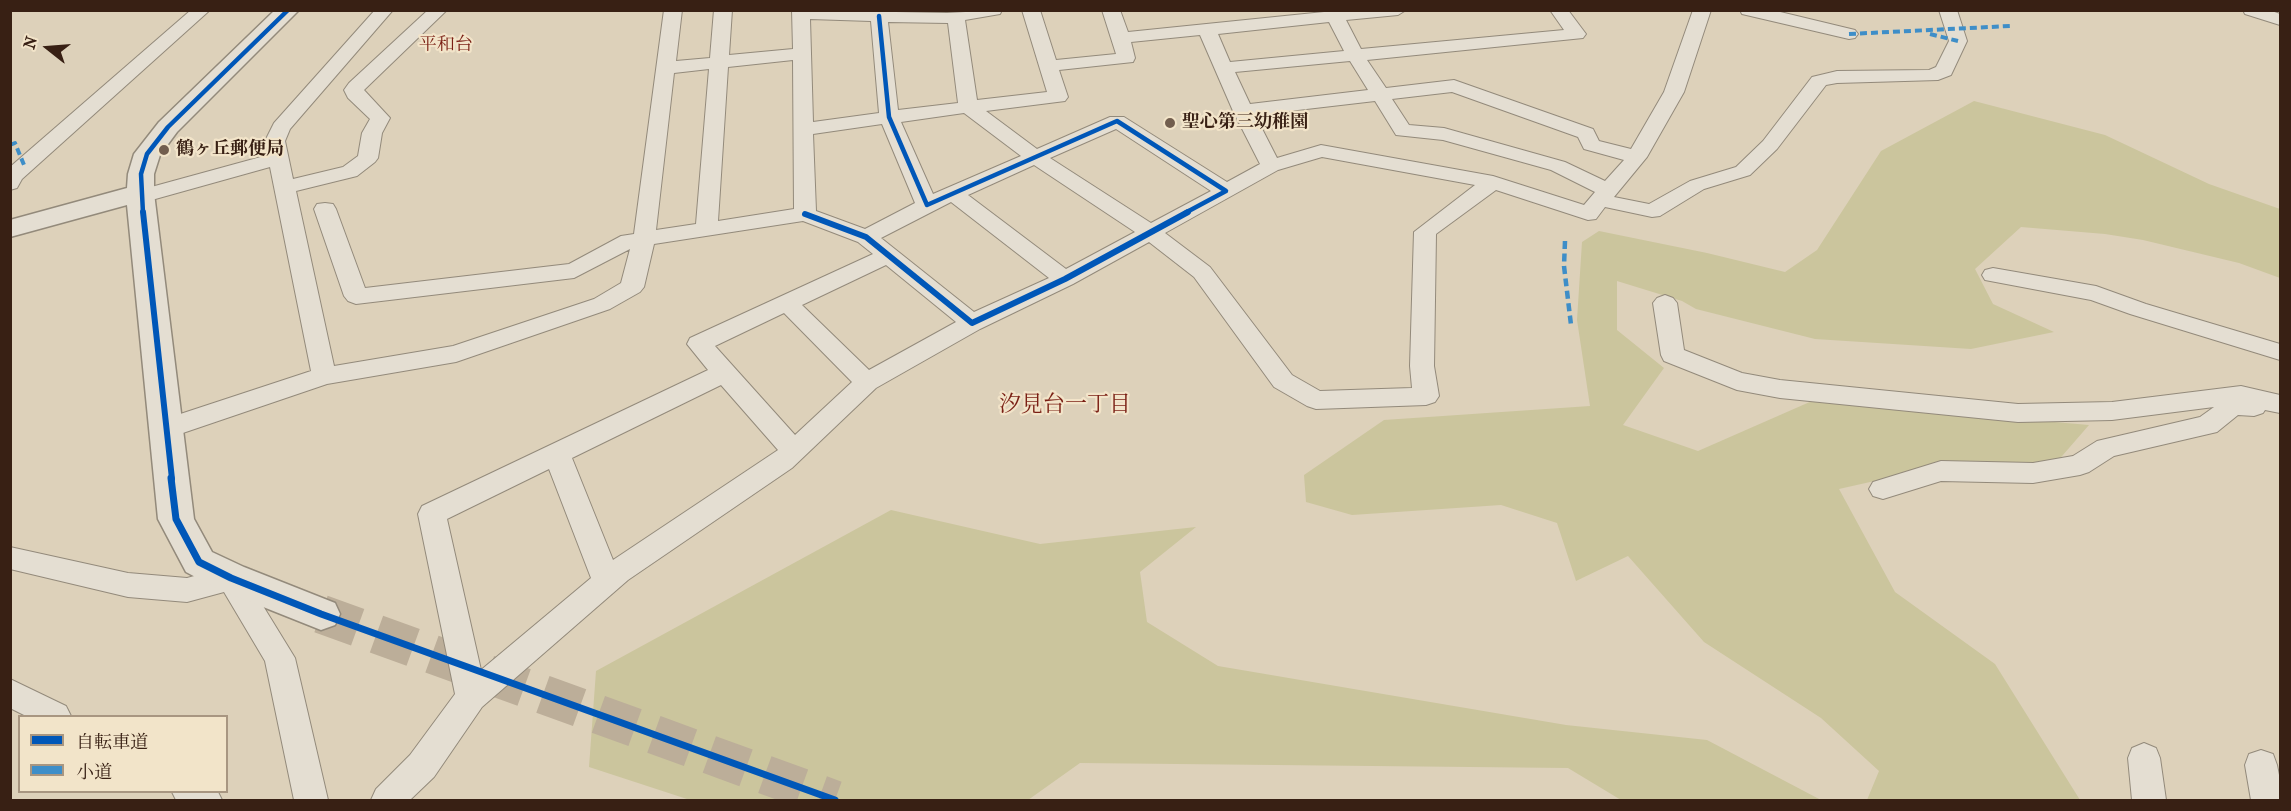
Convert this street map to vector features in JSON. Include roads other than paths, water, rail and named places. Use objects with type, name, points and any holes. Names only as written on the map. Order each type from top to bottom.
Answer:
[{"type":"street","points":[[10,184],[12,177],[202,10]]},
{"type":"street","points":[[288,10],[168,127],[147,154],[141,174],[140,195],[176,519],[199,562],[231,578],[321,614]]},
{"type":"street","points":[[324,376],[275,141],[281,127],[385,10]]},
{"type":"street","points":[[285,187],[350,172],[368,158],[372,133],[380,118],[358,98],[354,90],[358,83],[438,10]]},
{"type":"street","points":[[165,429],[324,376],[456,354],[602,304],[632,286],[644,239],[673,10]]},
{"type":"street","points":[[706,231],[723,10]]},
{"type":"street","points":[[805,214],[802,12],[956,17],[994,10]]},
{"type":"street","points":[[803,129],[1058,97],[1031,10]]},
{"type":"street","points":[[1047,66],[1126,58],[1111,10]]},
{"type":"street","points":[[1121,38],[1207,30],[1333,13],[1398,10]]},
{"type":"street","points":[[1223,68],[1577,34],[1558,10]]},
{"type":"street","points":[[388,801],[422,766],[471,697],[608,581],[783,461],[867,382],[972,323],[1065,279],[1271,166],[1321,151],[1493,182],[1588,214],[1637,157],[1674,92],[1702,10]]},
{"type":"street","points":[[1748,10],[1849,34]]},
{"type":"street","points":[[1333,13],[1355,55],[1403,131],[1444,134],[1558,166],[1604,195],[1652,211],[1697,185],[1743,171],[1770,145],[1819,81],[1837,77],[1931,76],[1944,70],[1958,41],[1948,10]]},
{"type":"street","points":[[2251,10],[2280,20]]},
{"type":"street","points":[[879,16],[889,117],[927,205]]},
{"type":"street","points":[[956,17],[968,107],[1035,157],[1150,232],[1202,272],[1283,381],[1316,400],[1426,396],[1422,366],[1425,232],[1493,182]]},
{"type":"street","points":[[1207,30],[1243,111],[1271,166]]},
{"type":"street","points":[[665,68],[802,53]]},
{"type":"street","points":[[1243,111],[1454,86],[1586,133],[1591,145],[1637,157]]},
{"type":"street","points":[[866,237],[927,205],[1117,121],[1226,191]]},
{"type":"street","points":[[10,229],[278,158]]},
{"type":"street","points":[[954,194],[1065,279]]},
{"type":"street","points":[[324,209],[356,296],[574,271],[629,241],[805,214],[866,237],[972,323]]},
{"type":"street","points":[[794,451],[699,344],[888,255]]},
{"type":"street","points":[[1993,275],[2096,293],[2160,316],[2280,352]]},
{"type":"street","points":[[787,303],[867,382]]},
{"type":"street","points":[[1665,303],[1673,355],[1737,381],[1780,389],[2018,413],[2112,411],[2241,395],[2280,404]]},
{"type":"street","points":[[471,697],[432,514],[724,373]]},
{"type":"street","points":[[1883,489],[1941,471],[2033,473],[2080,465],[2106,448],[2208,425],[2233,406],[2258,407],[2280,414]]},
{"type":"street","points":[[557,454],[608,581]]},
{"type":"street","points":[[10,558],[128,585],[187,590],[231,578]]},
{"type":"street","points":[[231,578],[280,658],[312,801]]},
{"type":"street","points":[[10,692],[51,715]]},
{"type":"street","points":[[2144,758],[2149,801]]},
{"type":"street","points":[[2261,765],[2268,801]]},
{"type":"street","points":[[191,793],[206,801]]},
{"type":"tunnel","points":[[321,614],[835,800]]},
{"type":"place","name":"聖心第三幼稚園","points":[[1170,123]]},
{"type":"place","name":"鶴ヶ丘郵便局","points":[[164,150]]},
{"type":"district","name":"平和台","points":[[446,46]]},
{"type":"district","name":"汐見台一丁目","points":[[1065,406]]}]
